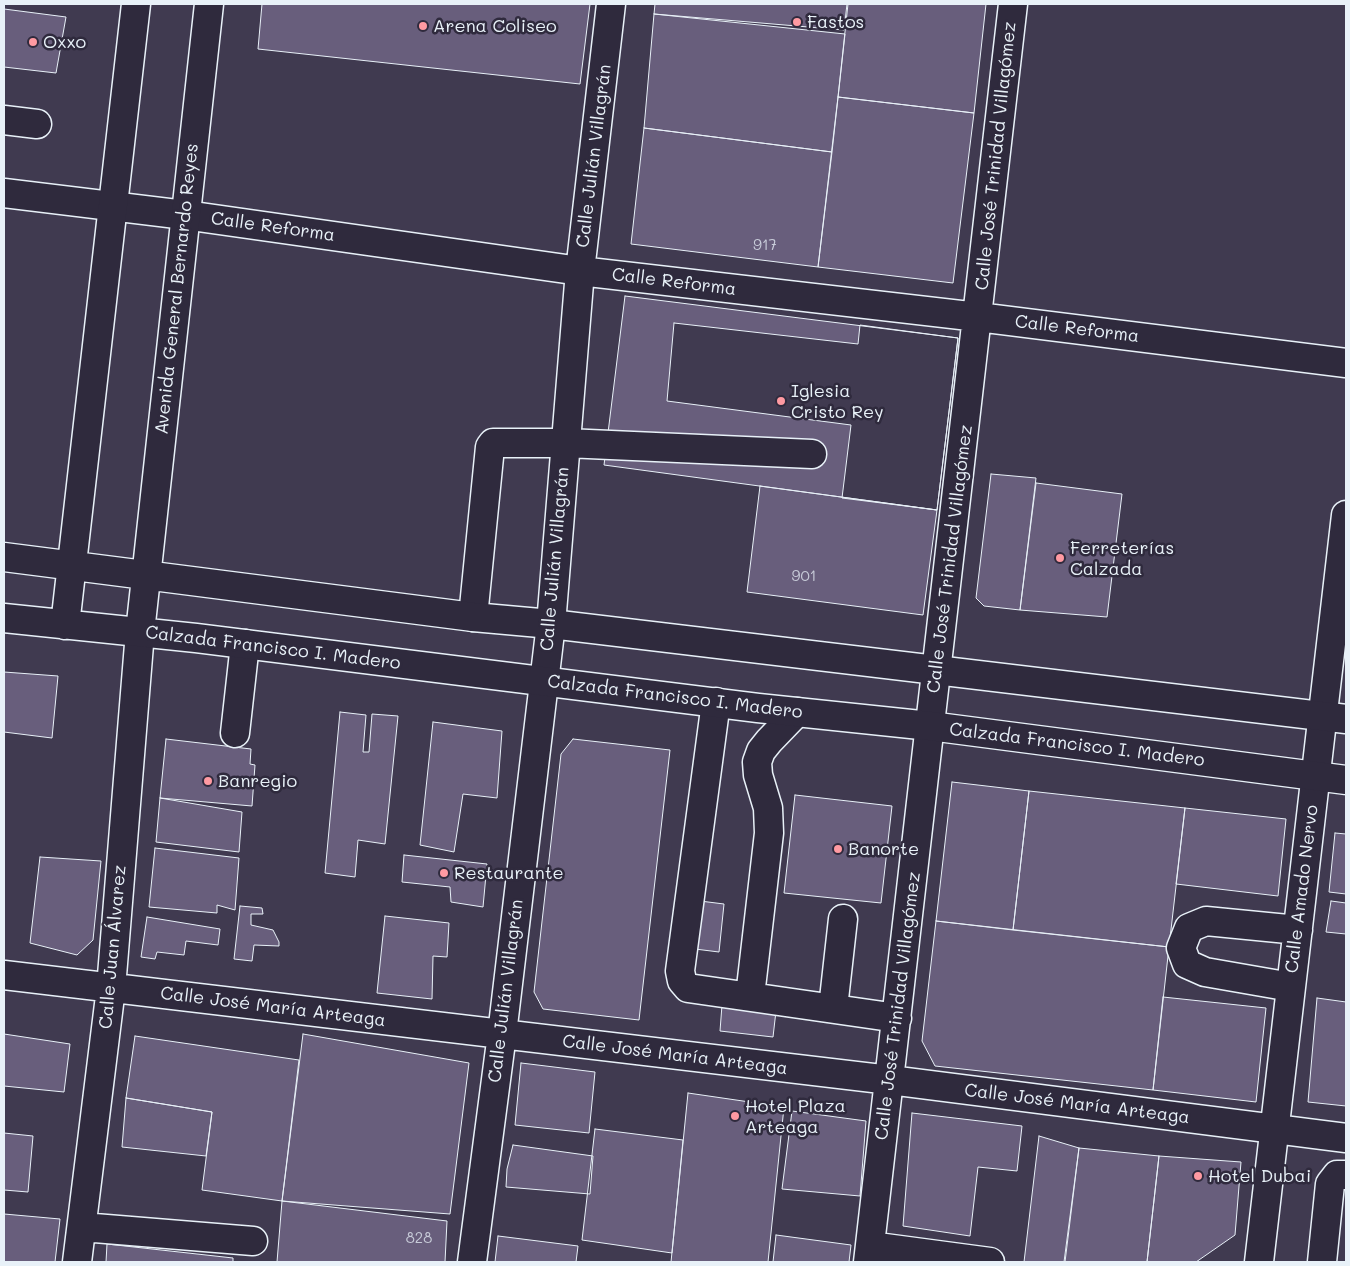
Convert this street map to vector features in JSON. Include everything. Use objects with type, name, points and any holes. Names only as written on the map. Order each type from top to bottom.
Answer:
[{"type":"street","points":[[65,625],[136,4]]},
{"type":"street","name":"Avenida General Bernardo Reyes","points":[[140,632],[208,4]]},
{"type":"street","name":"Calle Julián Villagrán","points":[[472,1262],[502,1034],[542,681],[551,624],[580,271],[611,4]]},
{"type":"street","name":"Calle José Trinidad Villagómez","points":[[869,1254],[1013,4]]},
{"type":"street","points":[[4,120],[37,124]]},
{"type":"street","name":"Calle Reforma","points":[[4,193],[185,215],[580,271],[978,317],[1346,363]]},
{"type":"street","points":[[473,617],[490,447],[496,442],[566,443],[812,454]]},
{"type":"street","name":"Calle Amado Nervo","points":[[1259,1262],[1316,776],[1335,717],[1346,515]]},
{"type":"street","points":[[4,557],[473,617],[551,624],[1335,717]]},
{"type":"street","name":"Calzada Francisco I. Madero","points":[[4,618],[245,644],[797,712],[930,726],[1346,780]]},
{"type":"street","name":"Calle Juan Álvarez","points":[[77,1262],[111,988],[140,632]]},
{"type":"street","points":[[235,733],[245,644]]},
{"type":"street","points":[[716,702],[680,970],[682,981],[688,988],[897,1018]]},
{"type":"street","points":[[750,996],[769,833],[768,808],[758,775],[757,762],[761,751],[797,712]]},
{"type":"street","points":[[834,1008],[843,919]]},
{"type":"street","points":[[1291,987],[1204,972],[1187,964],[1181,948],[1189,928],[1206,921],[1298,930]]},
{"type":"street","name":"Calle José María Arteaga","points":[[4,975],[890,1080],[1346,1138]]},
{"type":"street","points":[[1322,1262],[1330,1184],[1337,1175],[1346,1175]]},
{"type":"street","points":[[82,1227],[253,1241]]},
{"type":"street","points":[[869,1254],[990,1262]]},
{"type":"building","name":"Arena Coliseo","points":[[262,4],[590,4],[580,84],[258,49]]},
{"type":"building","name":"Fastos","points":[[655,4],[847,4],[844,30],[654,14]]},
{"type":"building","points":[[848,4],[986,4],[974,113],[838,97]]},
{"type":"building","name":"Oxxo","points":[[4,9],[66,17],[56,73],[4,67]]},
{"type":"building","points":[[654,14],[845,34],[832,152],[644,128]]},
{"type":"building","points":[[838,97],[974,113],[953,283],[818,267]]},
{"type":"building","points":[[644,128],[832,152],[818,267],[631,244]]},
{"type":"building","name":"Iglesia Cristo Rey","points":[[625,296],[958,338],[937,510],[604,465]]},
{"type":"building","points":[[674,323],[858,344],[860,325],[958,338],[937,510],[842,498],[851,425],[667,401]]},
{"type":"building","points":[[991,474],[1036,478],[1020,610],[984,606],[976,598]]},
{"type":"building","points":[[1036,483],[1122,494],[1107,617],[1020,610]]},
{"type":"building","points":[[760,486],[937,510],[923,615],[747,592]]},
{"type":"building","points":[[4,672],[58,676],[52,738],[4,732]]},
{"type":"building","points":[[340,712],[366,715],[363,752],[369,752],[372,714],[398,716],[385,844],[358,840],[355,877],[325,873]]},
{"type":"building","points":[[433,722],[502,731],[497,798],[463,794],[454,852],[420,845]]},
{"type":"building","name":"Banregio","points":[[166,739],[251,749],[250,764],[255,765],[252,806],[160,798]]},
{"type":"building","points":[[573,739],[670,750],[639,1020],[543,1009],[534,992],[561,754]]},
{"type":"building","points":[[952,782],[1029,791],[1013,930],[936,921]]},
{"type":"building","points":[[1029,791],[1185,808],[1169,947],[1013,930]]},
{"type":"building","name":"Banorte","points":[[795,795],[892,806],[881,903],[784,893]]},
{"type":"building","points":[[160,798],[242,812],[239,852],[156,842]]},
{"type":"building","points":[[1185,808],[1286,819],[1278,896],[1176,884]]},
{"type":"building","points":[[1335,833],[1346,834],[1346,894],[1329,892]]},
{"type":"building","points":[[155,848],[239,858],[235,910],[217,905],[217,913],[149,907]]},
{"type":"building","name":"Restaurante","points":[[404,855],[487,864],[483,907],[451,902],[450,887],[402,882]]},
{"type":"building","points":[[40,857],[101,861],[93,940],[77,955],[30,943]]},
{"type":"building","points":[[700,901],[724,904],[719,952],[695,949]]},
{"type":"building","points":[[1331,901],[1346,903],[1346,934],[1326,932]]},
{"type":"building","points":[[240,906],[262,908],[263,914],[251,914],[251,925],[273,930],[279,942],[279,946],[254,945],[252,961],[234,959]]},
{"type":"building","points":[[385,916],[449,923],[447,957],[433,956],[432,999],[377,993]]},
{"type":"building","points":[[147,917],[220,929],[218,945],[186,941],[184,955],[157,952],[155,959],[141,957]]},
{"type":"building","points":[[936,921],[1169,947],[1153,1090],[935,1066],[922,1041]]},
{"type":"building","points":[[1163,997],[1266,1008],[1256,1102],[1153,1090]]},
{"type":"building","points":[[1317,998],[1346,1002],[1346,1106],[1308,1102]]},
{"type":"building","points":[[722,1005],[776,1011],[773,1037],[720,1031]]},
{"type":"building","points":[[4,1034],[70,1044],[64,1092],[4,1086]]},
{"type":"building","points":[[303,1034],[469,1063],[450,1214],[282,1201]]},
{"type":"building","points":[[135,1036],[299,1060],[282,1201],[202,1190],[212,1112],[126,1098]]},
{"type":"building","points":[[521,1063],[595,1072],[589,1133],[515,1125]]},
{"type":"building","points":[[688,1093],[784,1107],[768,1262],[671,1262]]},
{"type":"building","points":[[126,1098],[212,1112],[206,1156],[122,1147]]},
{"type":"building","points":[[792,1111],[866,1121],[860,1196],[782,1189]]},
{"type":"building","points":[[912,1113],[1022,1126],[1017,1171],[978,1167],[970,1236],[903,1226]]},
{"type":"building","points":[[595,1129],[683,1140],[672,1253],[582,1240]]},
{"type":"building","points":[[4,1133],[33,1136],[28,1192],[4,1190]]},
{"type":"building","points":[[1039,1136],[1079,1148],[1064,1262],[1024,1262]]},
{"type":"building","points":[[513,1145],[593,1156],[590,1194],[506,1187],[507,1169]]},
{"type":"building","points":[[1079,1148],[1159,1156],[1147,1262],[1065,1262]]},
{"type":"building","points":[[1159,1156],[1241,1162],[1235,1235],[1196,1262],[1147,1262]]},
{"type":"building","points":[[282,1201],[447,1221],[445,1262],[277,1262]]},
{"type":"building","points":[[4,1214],[60,1219],[55,1262],[4,1262]]},
{"type":"building","points":[[776,1235],[851,1245],[849,1262],[773,1262]]},
{"type":"building","points":[[498,1236],[578,1246],[576,1262],[495,1262]]},
{"type":"building","points":[[107,1244],[233,1258],[233,1262],[106,1262]]},
{"type":"place","name":"Fastos","points":[[797,22]]},
{"type":"place","name":"Arena Coliseo","points":[[423,26]]},
{"type":"place","name":"Oxxo","points":[[33,42]]},
{"type":"place","name":"Iglesia Cristo Rey","points":[[781,401]]},
{"type":"place","name":"Ferreterías Calzada","points":[[1060,558]]},
{"type":"place","name":"Banregio","points":[[208,781]]},
{"type":"place","name":"Banorte","points":[[838,849]]},
{"type":"place","name":"Restaurante","points":[[444,873]]},
{"type":"place","name":"Hotel Plaza Arteaga","points":[[735,1116]]},
{"type":"place","name":"Hotel Dubai","points":[[1198,1176]]}]
